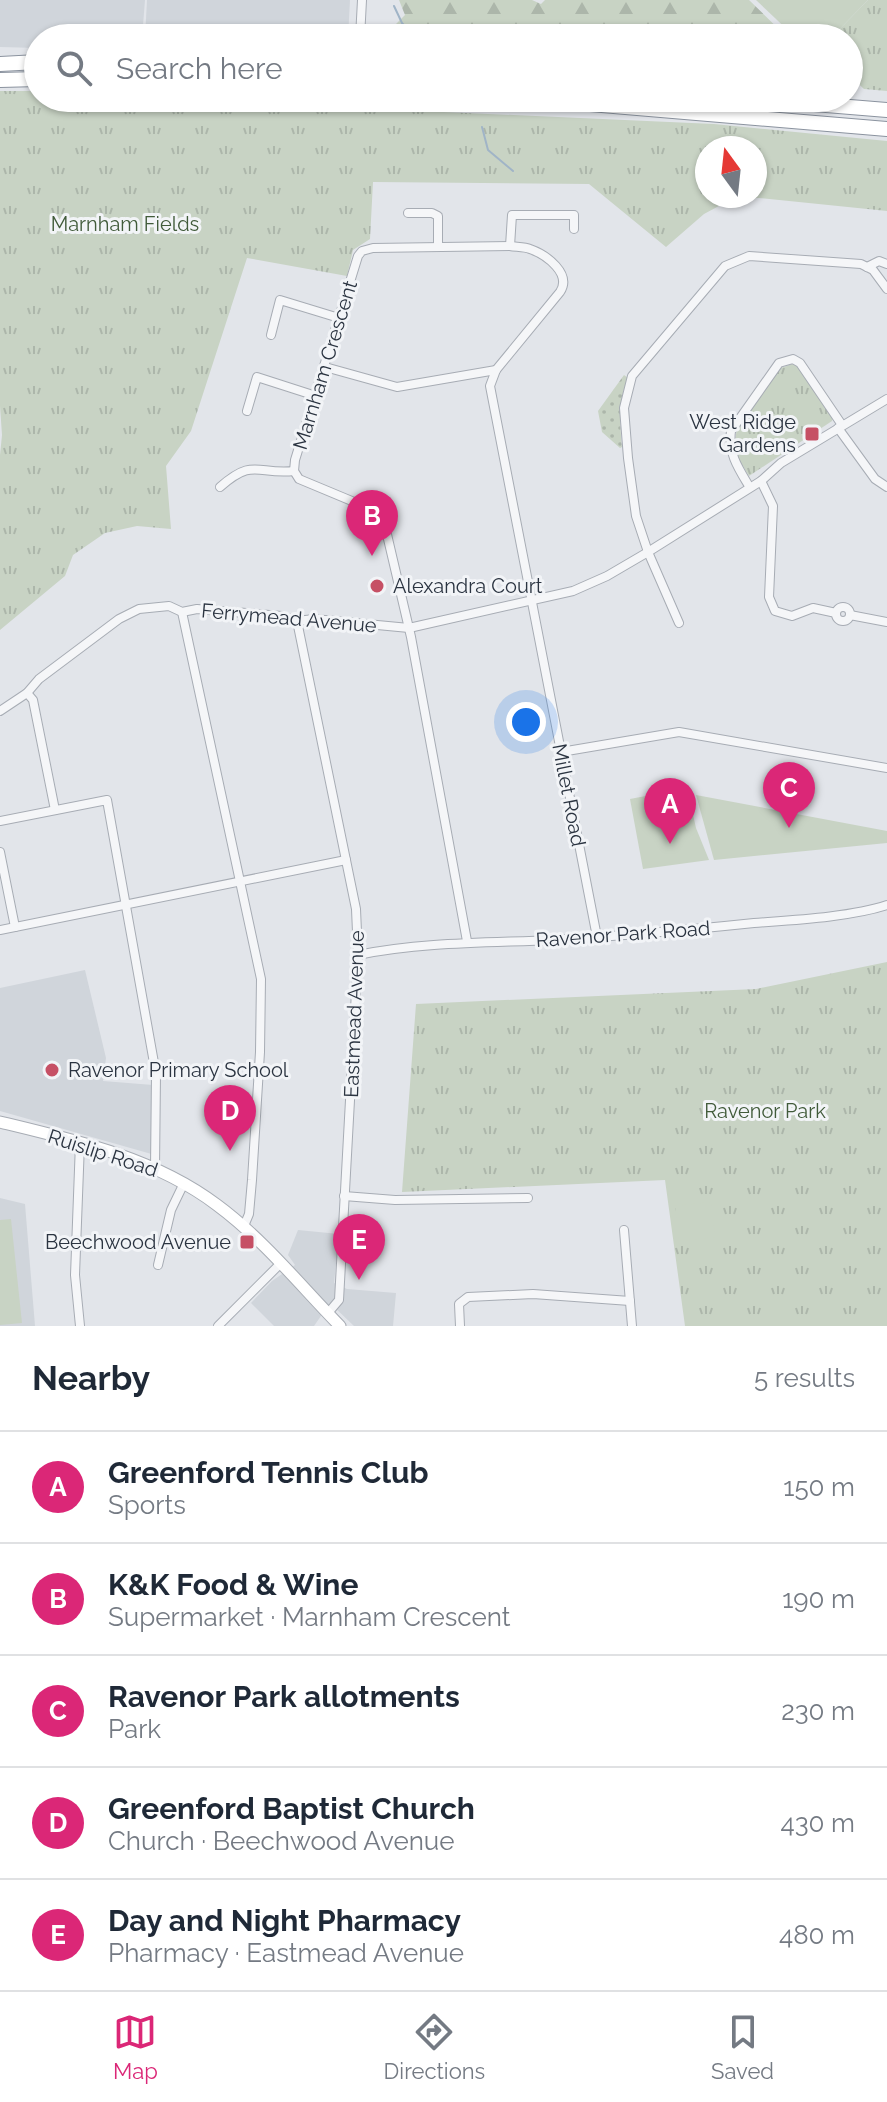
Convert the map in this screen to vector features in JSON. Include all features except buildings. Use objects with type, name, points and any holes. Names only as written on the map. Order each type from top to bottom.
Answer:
[{"type":"highway","points":[[0,64],[24,63]]},
{"type":"highway","points":[[0,80],[24,79]]},
{"type":"highway","points":[[863,108],[887,110]]},
{"type":"highway","points":[[685,112],[887,129]]},
{"type":"main road","name":"Ruislip Road","points":[[0,1122],[80,1143],[155,1168],[184,1183],[244,1226],[340,1326]]},
{"type":"street","points":[[361,24],[362,0]]},
{"type":"street","points":[[408,213],[438,216],[438,247]]},
{"type":"street","points":[[510,246],[512,215],[574,215],[574,229]]},
{"type":"street","name":"Marnham Crescent","points":[[467,941],[409,628],[385,526],[371,509],[299,479],[294,471],[362,251],[373,248],[510,246],[530,249],[558,268],[565,278],[565,285],[496,370]]},
{"type":"street","points":[[679,623],[636,516],[624,408],[632,376],[725,266],[736,260],[749,256],[832,260],[867,267],[887,289]]},
{"type":"street","points":[[867,267],[879,261],[887,264]]},
{"type":"street","points":[[271,335],[280,300],[339,318]]},
{"type":"street","points":[[749,486],[734,461],[729,445],[731,431],[779,363],[793,359],[800,363],[875,479],[887,487]]},
{"type":"street","points":[[325,367],[397,387],[496,370]]},
{"type":"street","name":"Millet Road","points":[[496,370],[490,386],[492,398],[597,937]]},
{"type":"street","points":[[247,411],[257,377],[316,396]]},
{"type":"street","name":"Ferrymead Avenue","points":[[0,711],[129,613],[151,606],[169,606],[182,612],[197,609],[282,616],[297,621],[314,619],[409,628],[573,591],[648,552],[761,481],[781,463],[887,399]]},
{"type":"street","points":[[220,487],[236,473],[251,468],[294,471]]},
{"type":"street","points":[[761,481],[773,506],[769,597],[775,611],[792,616],[813,608],[836,613],[841,607],[846,607],[850,615],[887,622]]},
{"type":"street","points":[[182,612],[261,979],[253,1166],[249,1214],[244,1226]]},
{"type":"street","name":"Eastmead Avenue","points":[[297,621],[356,909],[358,955],[352,1101],[339,1300],[328,1313]]},
{"type":"street","points":[[27,693],[33,700],[55,810]]},
{"type":"street","points":[[561,752],[679,732],[887,768]]},
{"type":"street","points":[[0,821],[107,800],[156,1074],[155,1168]]},
{"type":"street","points":[[0,852],[15,927]]},
{"type":"street","points":[[0,930],[346,860]]},
{"type":"street","name":"Ravenor Park Road","points":[[358,955],[398,947],[467,941],[597,937],[794,920],[887,905]]},
{"type":"street","points":[[80,1143],[75,1275],[80,1326]]},
{"type":"street","points":[[158,1265],[171,1210],[184,1183]]},
{"type":"street","points":[[344,1196],[395,1200],[528,1198]]},
{"type":"street","points":[[624,1230],[632,1326]]},
{"type":"street","points":[[218,1326],[280,1264]]},
{"type":"street","points":[[460,1326],[459,1304],[468,1297],[533,1294],[630,1301]]},
{"type":"shaded area","points":[[0,0],[145,0],[143,24],[24,24],[24,48],[0,47]]},
{"type":"shaded area","points":[[147,0],[350,0],[349,24],[146,24]]},
{"type":"shaded area","name":"Ravenor Primary School","points":[[85,970],[106,1058],[103,1081],[153,1085],[155,1155],[0,1111],[0,988]]},
{"type":"shaded area","points":[[0,1198],[25,1204],[35,1326],[0,1326]]},
{"type":"shaded area","points":[[298,1230],[339,1234],[334,1283],[347,1289],[396,1293],[393,1326],[354,1326],[330,1303],[314,1326],[274,1326],[251,1303],[272,1281],[295,1265],[288,1255]]},
{"type":"green space","points":[[399,0],[532,0],[541,4],[545,0],[749,0],[774,24],[396,24],[405,15]]},
{"type":"green space","points":[[756,0],[868,0],[845,24],[781,24]]},
{"type":"green space","points":[[868,0],[887,0],[887,91],[863,88],[863,24],[845,24]]},
{"type":"green space","name":"Marnham Fields","points":[[0,91],[24,91],[24,112],[445,112],[714,124],[887,141],[887,211],[767,199],[767,136],[695,136],[695,208],[715,208],[666,247],[589,184],[373,182],[370,239],[353,250],[347,276],[247,258],[191,431],[166,466],[171,529],[137,526],[105,533],[73,555],[65,576],[0,630]]},
{"type":"green space","points":[[792,364],[800,367],[833,417],[832,421],[749,476],[734,446],[738,423],[781,368]]},
{"type":"green space","points":[[624,375],[628,378],[621,403],[620,448],[602,432],[598,411]]},
{"type":"green space","points":[[687,788],[696,828],[709,860],[643,869],[630,799]]},
{"type":"green space","points":[[696,795],[887,831],[887,843],[714,860]]},
{"type":"green space","name":"Ravenor Park","points":[[887,962],[887,1326],[685,1326],[665,1180],[402,1192],[416,1004],[756,989]]},
{"type":"green space","points":[[711,1202],[715,1237],[679,1241],[675,1206]]},
{"type":"green space","points":[[11,1219],[22,1323],[0,1325],[0,1220]]},
{"type":"waterway","points":[[394,6],[403,24]]},
{"type":"waterway","points":[[482,127],[488,150],[513,171]]},
{"type":"place","name":"West Ridge Gardens","points":[[812,434]]},
{"type":"place","name":"K&K Food & Wine","points":[[372,556]]},
{"type":"place","name":"Alexandra Court","points":[[377,586]]},
{"type":"place","name":"Ravenor Park allotments","points":[[789,828]]},
{"type":"place","name":"Greenford Tennis Club","points":[[670,844]]},
{"type":"place","name":"Ravenor Primary School","points":[[52,1070]]},
{"type":"place","name":"Greenford Baptist Church","points":[[230,1151]]},
{"type":"place","name":"Beechwood Avenue","points":[[247,1242]]},
{"type":"place","name":"Day and Night Pharmacy","points":[[359,1280]]}]
